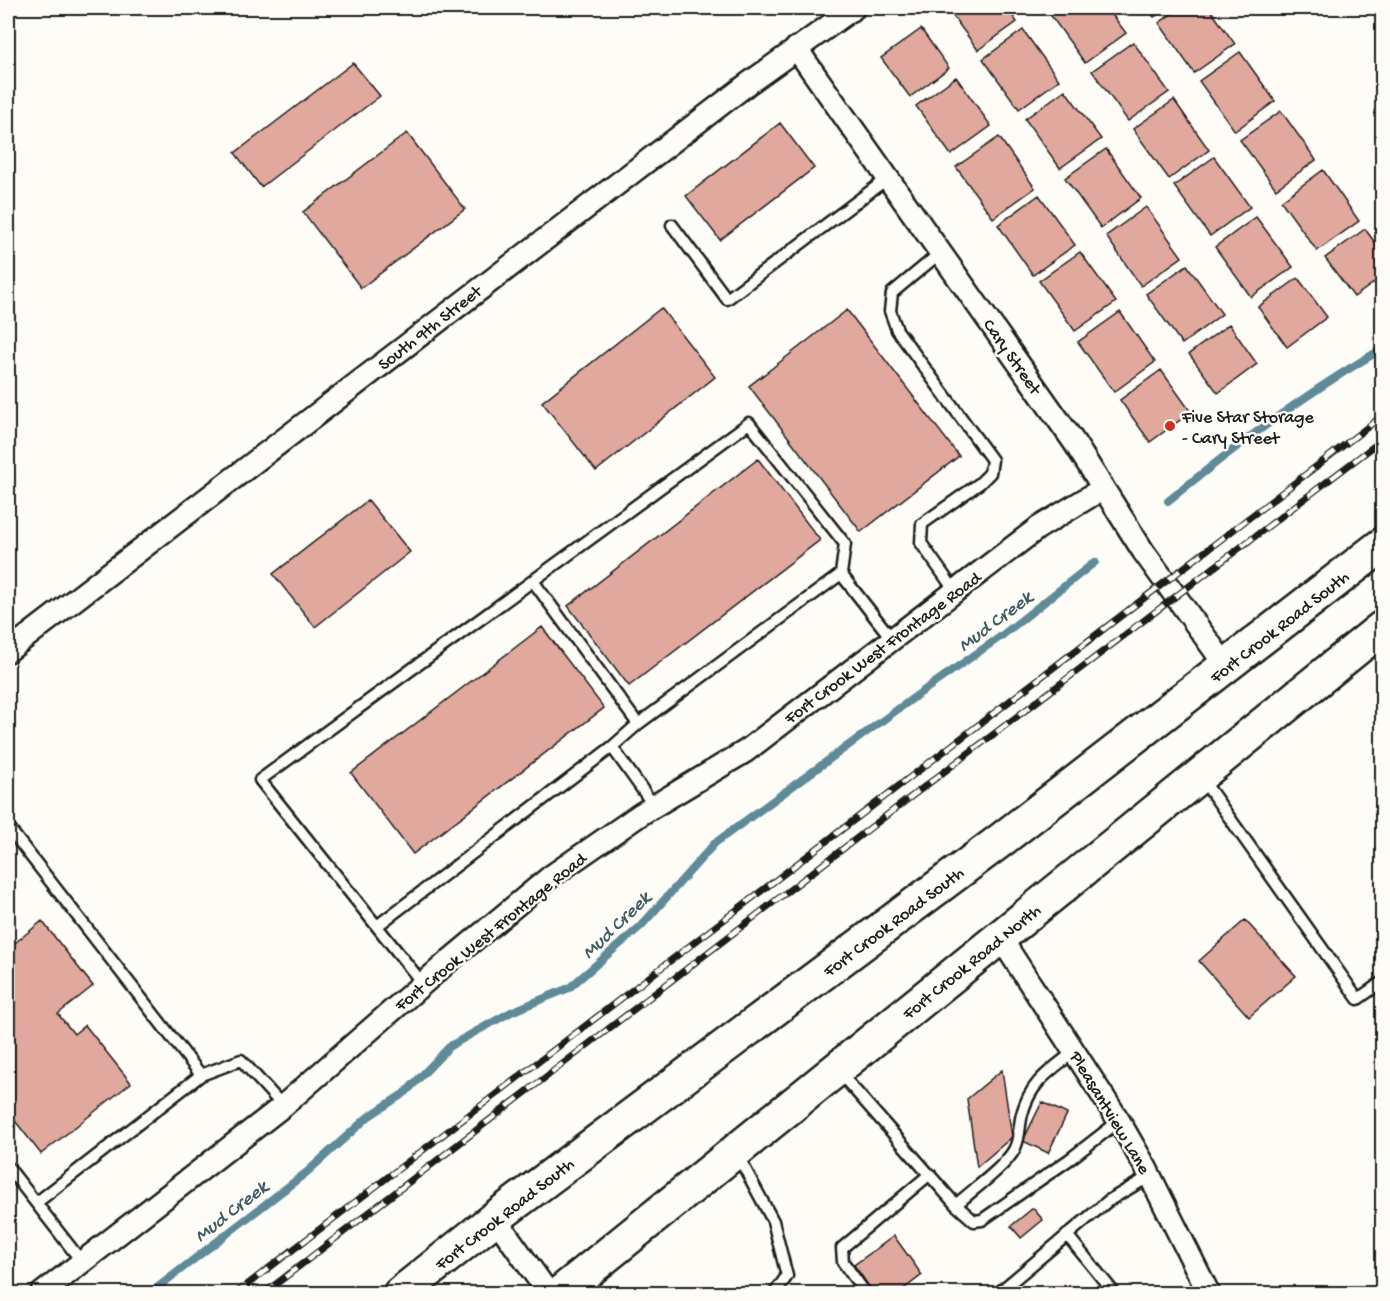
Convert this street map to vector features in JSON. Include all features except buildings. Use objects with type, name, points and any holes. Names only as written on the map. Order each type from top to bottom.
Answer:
[{"type":"main road","name":"Fort Crook Road South","points":[[400,1293],[495,1218],[1001,840],[1383,545]]},
{"type":"main road","name":"Fort Crook Road North","points":[[559,1293],[1383,628]]},
{"type":"street","name":"South 9th Street","points":[[8,651],[796,48],[854,8]]},
{"type":"street","name":"Cary Street","points":[[796,48],[1074,442],[1143,551],[1226,666]]},
{"type":"street","name":"Fort Crook West Frontage Road","points":[[41,1293],[283,1106],[550,877],[654,806],[746,751],[1038,528],[1102,489]]},
{"type":"street","name":"Pleasantview Lane","points":[[1000,937],[1119,1121],[1150,1176],[1209,1293]]},
{"type":"street","points":[[495,1218],[549,1293]]},
{"type":"lane","points":[[672,225],[727,299],[888,178]]},
{"type":"lane","points":[[940,253],[892,293],[890,311],[897,330],[992,460],[990,473],[980,483],[922,524],[921,543],[954,591]]},
{"type":"lane","points":[[423,984],[260,780],[749,423],[845,544],[841,574],[892,639]]},
{"type":"lane","points":[[376,926],[612,747],[638,724],[841,574]]},
{"type":"lane","points":[[533,581],[638,724]]},
{"type":"lane","points":[[612,747],[654,806]]},
{"type":"lane","points":[[1200,776],[1358,999],[1383,982]]},
{"type":"lane","points":[[8,827],[201,1075]]},
{"type":"lane","points":[[956,1204],[1005,1162],[1015,1149],[1029,1093],[1040,1080],[1075,1051]]},
{"type":"lane","points":[[36,1203],[201,1075],[241,1060],[283,1106]]},
{"type":"lane","points":[[836,1070],[956,1204],[974,1221],[982,1220],[1070,1159],[1119,1121]]},
{"type":"lane","points":[[736,1151],[773,1221],[787,1276],[774,1293]]},
{"type":"lane","points":[[8,1167],[82,1262]]},
{"type":"lane","points":[[866,1293],[843,1262],[842,1248],[930,1174]]},
{"type":"lane","points":[[997,1293],[1107,1201],[1150,1176]]},
{"type":"lane","points":[[1067,1235],[1115,1293]]},
{"type":"waterway","name":"Mud Creek","points":[[1168,501],[1244,441],[1296,404],[1377,352],[1382,354]]},
{"type":"waterway","name":"Mud Creek","points":[[149,1294],[307,1172],[368,1117],[406,1092],[450,1046],[511,1012],[569,988],[641,926],[715,843],[1000,637],[1095,562]]},
{"type":"railway","points":[[235,1294],[1382,416]]},
{"type":"railway","points":[[263,1294],[887,815],[1382,440]]},
{"type":"place","name":"Five Star Storage - Cary Street","points":[[1170,426]]}]
